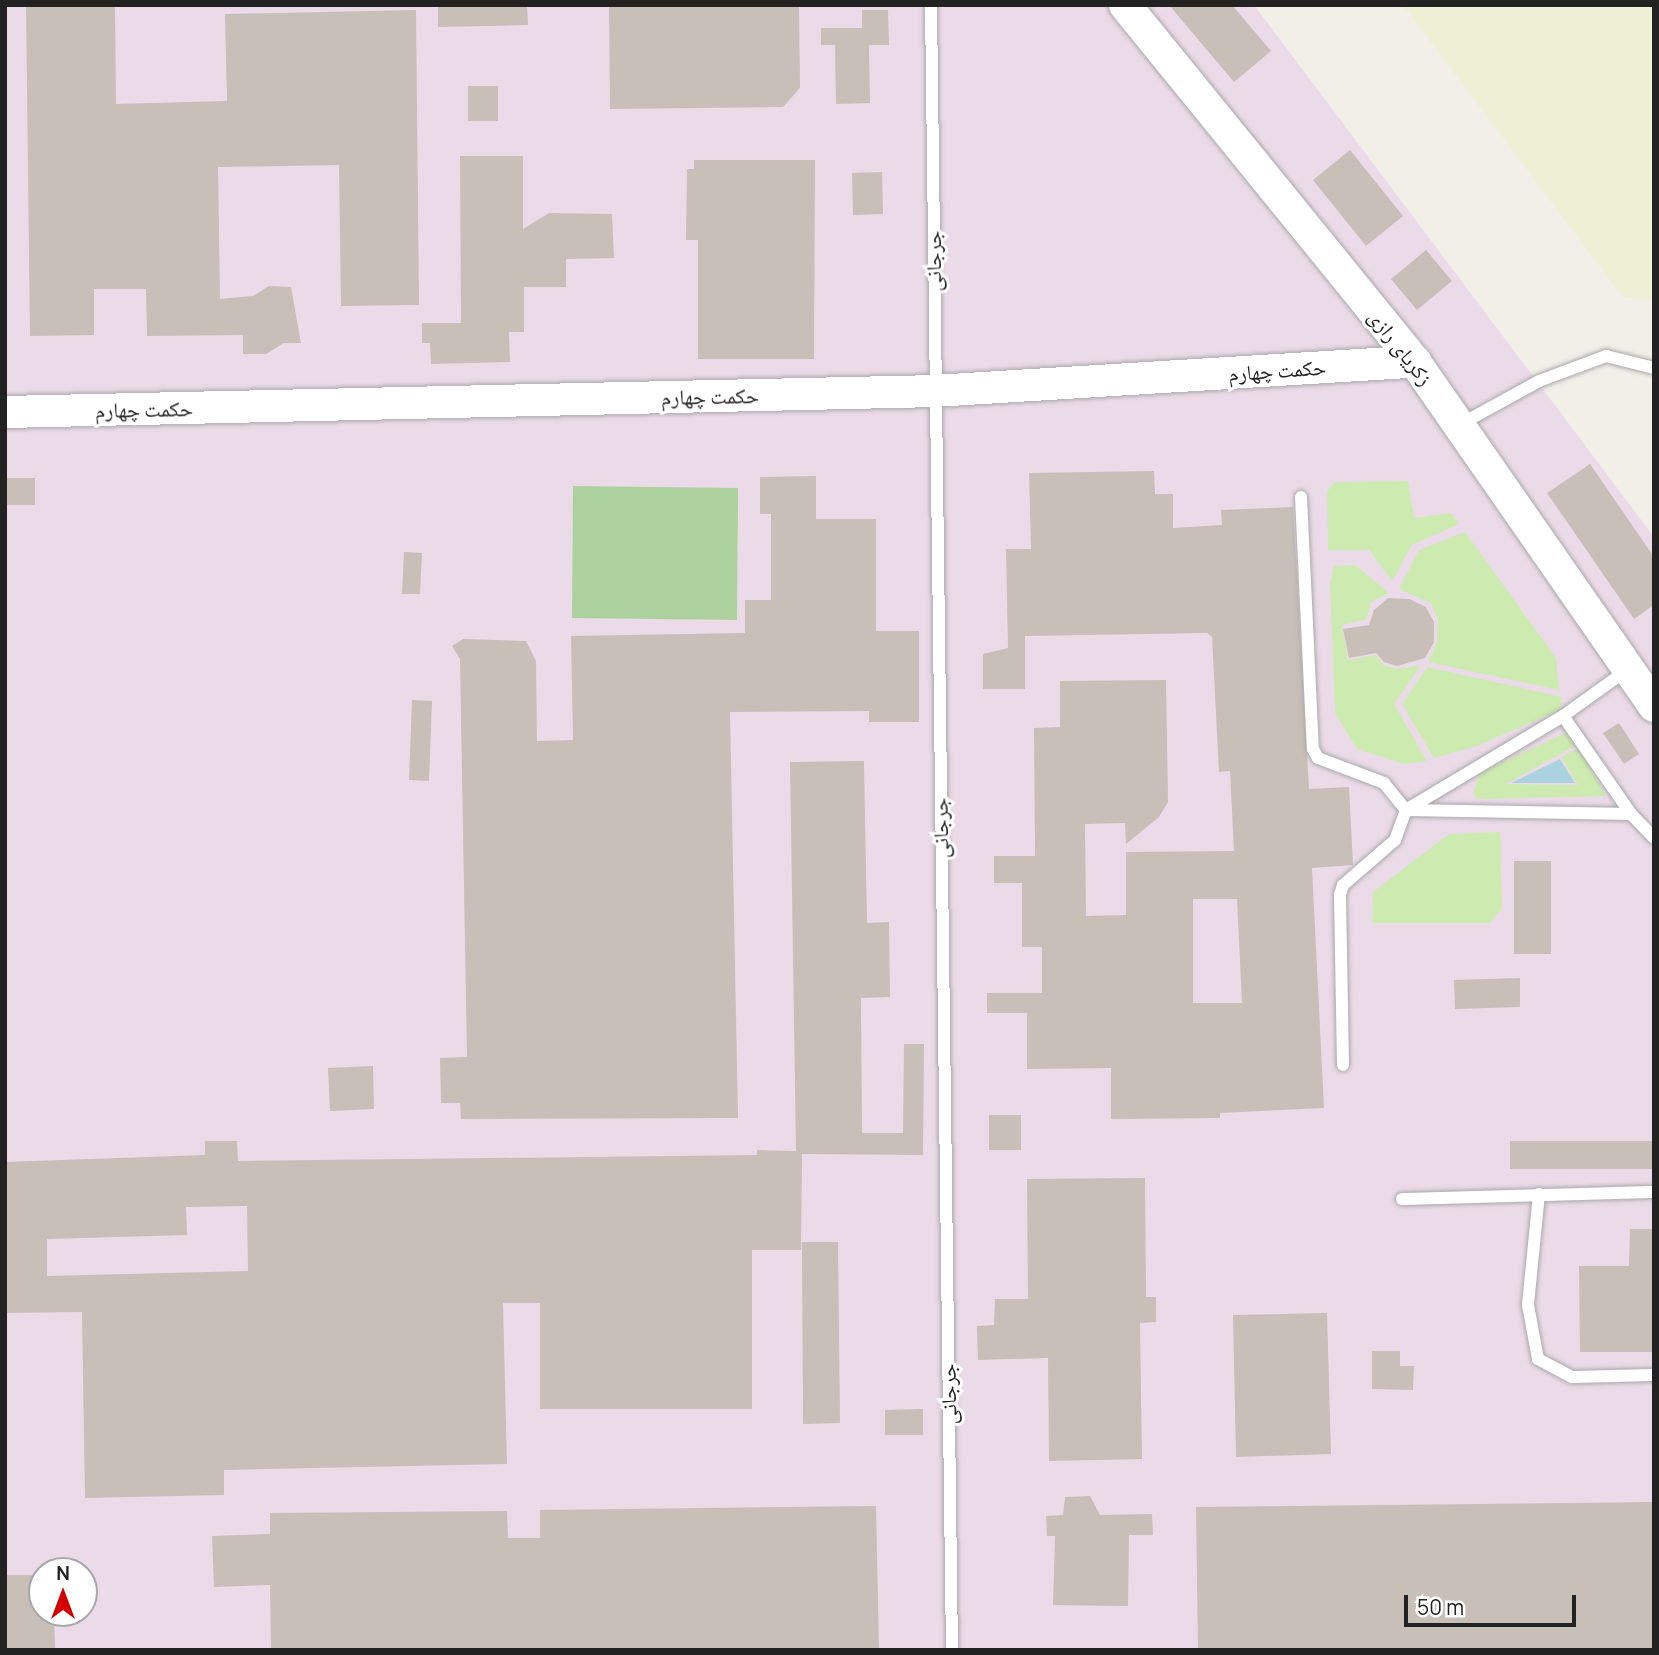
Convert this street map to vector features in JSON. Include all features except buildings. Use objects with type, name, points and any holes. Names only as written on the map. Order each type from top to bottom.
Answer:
[{"type":"street","name":"زکریای رازی","points":[[1125,5],[1415,362],[1654,706]]},
{"type":"street","name":"حکمت چهارم","points":[[5,412],[934,391],[1415,362]]},
{"type":"lane","name":"جرجانی","points":[[931,5],[952,1650]]},
{"type":"lane","points":[[1459,425],[1539,381],[1606,356],[1654,368]]},
{"type":"lane","points":[[1301,497],[1313,749],[1318,758],[1384,783],[1406,810],[1631,814]]},
{"type":"lane","points":[[1343,1065],[1340,895],[1343,885],[1395,840],[1406,810],[1563,716],[1628,669]]},
{"type":"lane","points":[[1563,716],[1631,814],[1654,838]]},
{"type":"lane","points":[[1402,1199],[1654,1192]]},
{"type":"lane","points":[[1539,1194],[1528,1305],[1538,1359],[1572,1377],[1654,1375]]},
{"type":"shaded area","points":[[5,5],[1254,5],[1654,537],[1654,1650],[5,1650]]},
{"type":"green space","points":[[1403,5],[1654,5],[1654,302],[1622,296]]},
{"type":"green space","points":[[1408,481],[1414,518],[1451,513],[1459,524],[1412,545],[1392,581],[1369,550],[1328,550],[1327,491],[1335,482]]},
{"type":"green space","points":[[573,486],[738,488],[737,620],[572,618]]},
{"type":"green space","points":[[1465,532],[1556,658],[1559,690],[1428,662],[1437,642],[1438,621],[1431,603],[1399,589],[1419,550]]},
{"type":"green space","points":[[1355,565],[1389,593],[1371,602],[1367,619],[1342,625],[1348,660],[1376,655],[1383,665],[1397,669],[1421,665],[1394,704],[1427,761],[1404,764],[1357,749],[1335,713],[1330,583],[1334,566]]},
{"type":"green space","points":[[1427,667],[1562,697],[1560,710],[1477,746],[1434,758],[1402,704]]},
{"type":"green space","points":[[1568,732],[1575,746],[1506,784],[1578,785],[1561,757],[1579,748],[1606,796],[1478,799],[1473,793],[1480,773]]},
{"type":"green space","points":[[1500,832],[1502,909],[1489,923],[1372,923],[1373,892],[1449,834]]},
{"type":"water","points":[[1560,759],[1575,783],[1511,783]]}]
